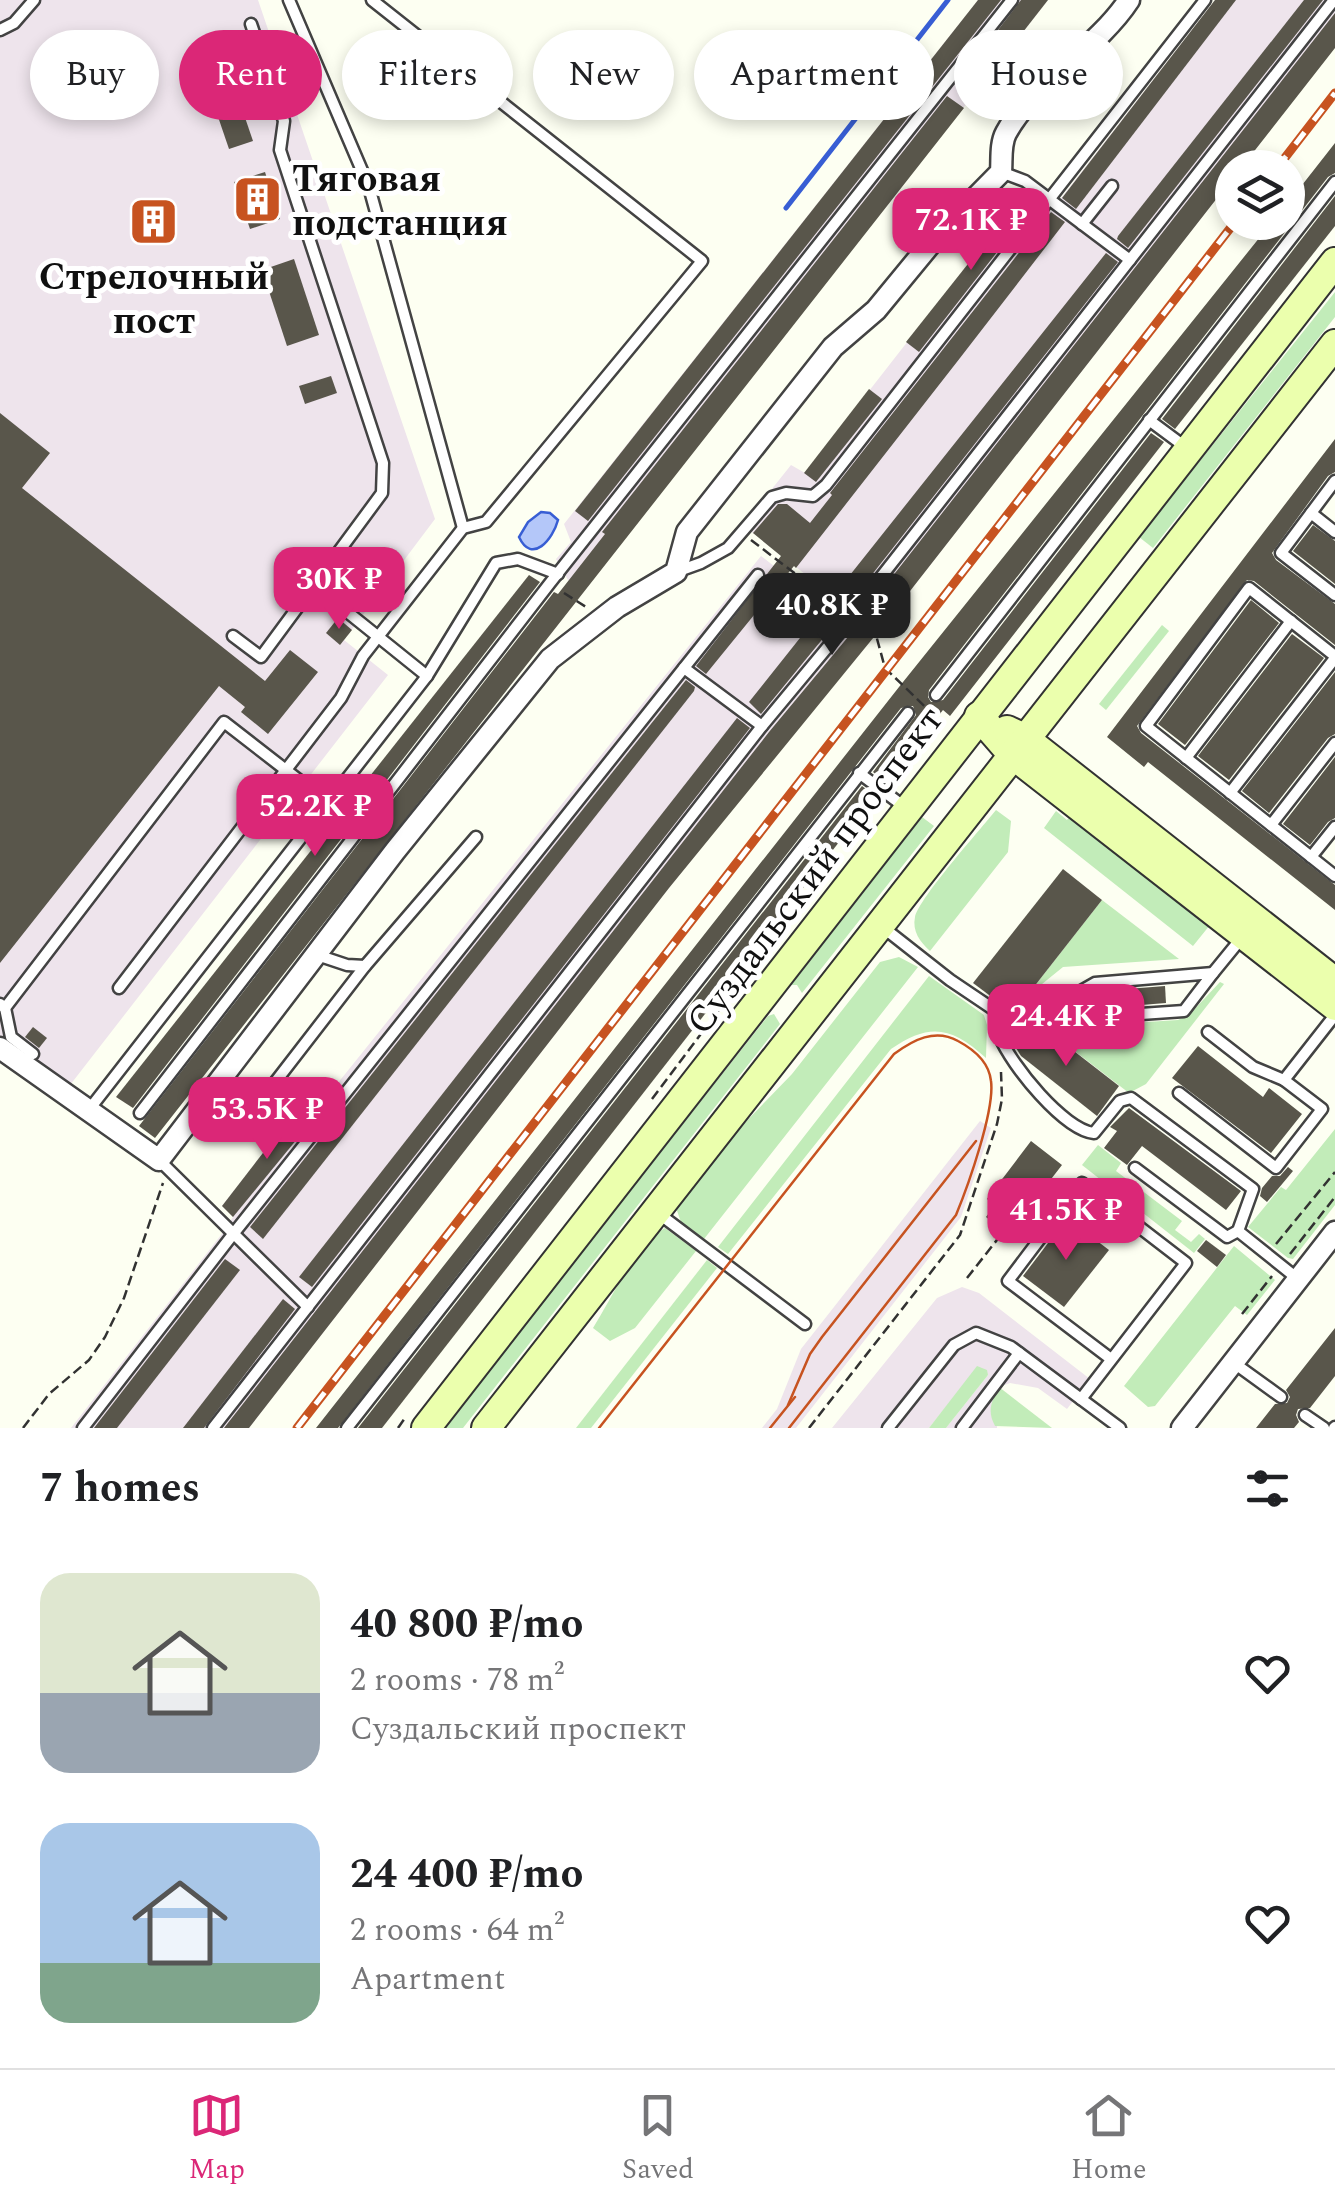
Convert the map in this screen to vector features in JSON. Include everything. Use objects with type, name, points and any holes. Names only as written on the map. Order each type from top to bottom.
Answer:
[{"type":"main road","name":"Суздальский проспект","points":[[426,1428],[1335,262]]},
{"type":"main road","points":[[486,1428],[1335,344]]},
{"type":"main road","points":[[979,716],[1250,928],[1335,1006]]},
{"type":"main road","points":[[1250,928],[1335,982]]},
{"type":"main road","points":[[764,997],[780,994],[792,998],[796,1031]]},
{"type":"street","points":[[0,1048],[164,1165],[316,954],[550,658],[617,606],[676,572],[687,532],[809,376],[833,346],[876,310],[932,242],[1001,172],[1003,136],[1021,111],[1112,22],[1129,0]]},
{"type":"street","points":[[1182,1428],[1335,1232]]},
{"type":"lane","points":[[0,30],[14,24],[34,0]]},
{"type":"lane","points":[[290,0],[368,187],[462,528]]},
{"type":"lane","points":[[119,988],[341,698],[363,656],[462,528],[486,522],[702,262],[372,0]]},
{"type":"lane","points":[[140,1114],[554,578],[1012,0]]},
{"type":"lane","points":[[676,572],[701,564],[728,548],[772,498],[786,493],[813,496],[826,485],[1206,0]]},
{"type":"lane","points":[[859,604],[1334,0]]},
{"type":"lane","points":[[233,636],[260,657],[382,493],[383,463],[280,150],[284,121],[251,24]]},
{"type":"lane","points":[[1001,172],[1025,181],[1130,260]]},
{"type":"lane","points":[[936,695],[1335,182]]},
{"type":"lane","points":[[1082,224],[1112,186]]},
{"type":"lane","points":[[1149,420],[1188,450]]},
{"type":"lane","points":[[1335,481],[1281,553],[1335,596]]},
{"type":"lane","points":[[1311,514],[1335,532]]},
{"type":"lane","points":[[88,1111],[428,676],[496,563],[518,559],[554,578]]},
{"type":"lane","points":[[83,1428],[758,575]]},
{"type":"lane","points":[[315,586],[428,676]]},
{"type":"lane","points":[[1230,792],[1335,657],[1249,588],[1146,726],[1335,876]]},
{"type":"lane","points":[[1186,758],[1290,621]]},
{"type":"lane","points":[[213,1428],[762,726],[841,631]]},
{"type":"lane","points":[[684,668],[762,726]]},
{"type":"lane","points":[[346,1428],[908,713]]},
{"type":"lane","points":[[33,1054],[11,1037],[3,1006],[224,722],[327,802]]},
{"type":"lane","points":[[1270,825],[1335,743]]},
{"type":"lane","points":[[859,773],[907,808]]},
{"type":"lane","points":[[1311,857],[1335,828]]},
{"type":"lane","points":[[256,1107],[366,966],[476,837]]},
{"type":"lane","points":[[879,924],[998,1013],[1060,1004],[1095,983],[1213,973]]},
{"type":"lane","points":[[1060,1004],[1098,1017],[1184,1011],[1250,928]]},
{"type":"lane","points":[[316,954],[347,965],[366,966]]},
{"type":"lane","points":[[998,1013],[998,1035],[1038,1094],[1083,1131],[1094,1133],[1120,1101],[1131,1098],[1253,1188],[1238,1231],[1227,1238],[1136,1168]]},
{"type":"lane","points":[[1284,1080],[1335,1015]]},
{"type":"lane","points":[[1179,1093],[1276,1168],[1322,1109],[1284,1080],[1252,1067],[1208,1032]]},
{"type":"lane","points":[[164,1165],[308,1307]]},
{"type":"lane","points":[[1081,1399],[1186,1262],[1082,1183],[1008,1281],[1111,1359]]},
{"type":"lane","points":[[656,1212],[805,1324]]},
{"type":"lane","points":[[1238,1231],[1298,1279]]},
{"type":"lane","points":[[888,1428],[954,1345],[976,1332],[1019,1353],[1120,1428]]},
{"type":"lane","points":[[962,1428],[1019,1353]]},
{"type":"lane","points":[[1233,1362],[1281,1397]]},
{"type":"lane","points":[[1305,1414],[1324,1428]]},
{"type":"path","points":[[554,578],[584,607],[617,606]]},
{"type":"path","points":[[810,1428],[960,1235],[998,1124],[1002,1099],[998,1035]]},
{"type":"path","points":[[23,1428],[49,1394],[90,1360],[105,1337],[124,1298],[164,1165]]},
{"type":"path","points":[[1267,1254],[1335,1172]]},
{"type":"path","points":[[967,1278],[1004,1231]]},
{"type":"shaded area","points":[[0,0],[258,0],[268,30],[179,30],[179,120],[299,120],[435,519],[344,640],[388,675],[67,1089],[0,1036]]},
{"type":"shaded area","points":[[978,0],[1048,0],[1024,30],[954,30]]},
{"type":"shaded area","points":[[1215,0],[1335,0],[1335,47],[1247,150],[1215,150],[1215,201],[878,632],[743,525],[791,465],[805,473],[1025,191],[1051,211]]},
{"type":"shaded area","points":[[954,30],[954,120],[583,592],[568,580],[556,559],[571,542],[564,524],[883,120],[934,120],[934,56]]},
{"type":"shaded area","points":[[761,556],[869,639],[669,888],[249,1428],[71,1428],[221,1235],[233,1217],[222,1206],[297,1109],[309,1119]]},
{"type":"shaded area","points":[[980,1121],[991,1128],[961,1217],[796,1428],[762,1428],[777,1409],[801,1349]]},
{"type":"shaded area","points":[[962,1287],[979,1293],[1090,1379],[1067,1409],[1038,1388],[1010,1383],[999,1387],[997,1428],[946,1428],[988,1375],[978,1367],[929,1428],[832,1428],[937,1298]]},
{"type":"green space","points":[[1335,292],[1335,317],[1153,548],[1139,537]]},
{"type":"green space","points":[[1162,625],[1169,631],[1106,710],[1099,704]]},
{"type":"green space","points":[[996,810],[1011,821],[1008,852],[930,951],[916,932],[914,922],[919,907]]},
{"type":"green space","points":[[1056,811],[1067,820],[1074,811],[1214,920],[1193,946],[1044,828]]},
{"type":"green space","points":[[922,817],[934,826],[802,993],[797,985],[791,985]]},
{"type":"green space","points":[[1102,900],[1179,959],[1063,967],[1026,997]]},
{"type":"green space","points":[[899,957],[918,967],[704,1239],[681,1222],[676,1208],[738,1130],[792,1074],[880,962]]},
{"type":"green space","points":[[929,976],[984,1015],[986,1058],[962,1040],[940,1032],[918,1035],[891,1049],[728,1254],[718,1247]]},
{"type":"green space","points":[[1220,982],[1224,984],[1146,1084],[1129,1093],[1050,1032],[1054,1028],[1178,1020],[1189,1015]]},
{"type":"green space","points":[[774,1014],[780,1024],[463,1428],[443,1428],[768,1016]]},
{"type":"green space","points":[[1335,1129],[1335,1205],[1293,1259],[1288,1258],[1248,1227],[1281,1187],[1286,1190]]},
{"type":"green space","points":[[1098,1145],[1121,1163],[1116,1171],[1182,1221],[1175,1230],[1191,1242],[1199,1234],[1205,1239],[1194,1253],[1082,1165]]},
{"type":"green space","points":[[665,1228],[696,1251],[635,1328],[610,1341],[593,1328],[634,1259]]},
{"type":"green space","points":[[1234,1246],[1275,1280],[1247,1315],[1235,1306],[1155,1406],[1148,1407],[1124,1386]]},
{"type":"green space","points":[[707,1260],[717,1268],[591,1428],[576,1428]]},
{"type":"green space","points":[[977,1366],[987,1370],[988,1375],[946,1428],[929,1428]]},
{"type":"green space","points":[[999,1387],[1052,1428],[995,1426],[991,1406]]},
{"type":"water","points":[[541,512],[558,520],[547,541],[530,549],[519,537],[528,522]]},
{"type":"building","points":[[978,0],[1001,0],[977,30],[954,30]]},
{"type":"building","points":[[1021,0],[1048,0],[1025,30],[998,30]]},
{"type":"building","points":[[1215,0],[1236,0],[1076,209],[1062,198]]},
{"type":"building","points":[[1304,0],[1323,0],[1128,248],[1118,236]]},
{"type":"building","points":[[1335,13],[1335,48],[1255,150],[1227,150]]},
{"type":"building","points":[[954,30],[954,59],[934,85],[934,56]]},
{"type":"building","points":[[947,96],[954,101],[955,120],[155,1138],[139,1126],[554,592],[558,594],[605,534],[602,532],[928,120],[934,120],[934,112]]},
{"type":"building","points":[[219,120],[246,120],[253,141],[229,149]]},
{"type":"building","points":[[883,120],[906,120],[588,521],[575,511]]},
{"type":"building","points":[[1335,143],[1335,173],[1305,207],[1305,181]]},
{"type":"building","points":[[1215,166],[1215,201],[878,632],[669,888],[249,1428],[224,1428],[769,732],[848,637],[847,625],[834,625],[761,714],[749,702],[1106,253],[1118,262],[852,600],[853,611],[859,614]]},
{"type":"building","name":"Тяговая подстанция","points":[[265,172],[280,219],[250,229],[234,182]]},
{"type":"building","points":[[1025,192],[1037,201],[919,352],[906,342]]},
{"type":"building","points":[[1335,196],[1335,226],[1175,429],[1162,419],[1301,240],[1305,240],[1305,235]]},
{"type":"building","points":[[1051,212],[1065,222],[796,568],[706,674],[696,666],[781,556],[753,533],[778,504],[787,504],[810,523]]},
{"type":"building","points":[[1258,240],[1279,240],[929,690],[931,702],[943,700],[1151,433],[1164,442],[950,716],[943,710],[885,782],[873,772],[916,715],[913,706],[901,708],[338,1428],[316,1428],[899,687]]},
{"type":"building","points":[[294,259],[319,335],[287,346],[262,270]]},
{"type":"building","points":[[331,376],[337,393],[305,404],[299,386]]},
{"type":"building","points":[[869,389],[882,399],[816,482],[804,473]]},
{"type":"building","points":[[0,413],[50,453],[22,488],[265,681],[290,650],[318,672],[268,734],[241,712],[245,707],[219,686],[0,963]]},
{"type":"building","points":[[1335,439],[1335,472],[1328,476],[1272,553],[1335,604],[1335,645],[1254,581],[1247,580],[1137,726],[1335,885],[1335,910],[1148,762],[1144,767],[1107,737]]},
{"type":"building","points":[[1313,525],[1335,541],[1335,584],[1293,551]]},
{"type":"building","points":[[529,575],[540,582],[133,1108],[116,1097]]},
{"type":"building","points":[[1251,600],[1279,623],[1185,745],[1158,724]]},
{"type":"building","points":[[338,618],[352,630],[340,645],[326,633]]},
{"type":"building","points":[[1292,634],[1324,658],[1229,780],[1198,756]]},
{"type":"building","points":[[1335,672],[1335,734],[1269,813],[1242,791]]},
{"type":"building","points":[[686,680],[695,687],[694,691],[263,1239],[250,1227]]},
{"type":"building","points":[[737,718],[750,728],[312,1287],[299,1277]]},
{"type":"building","points":[[1335,757],[1335,818],[1310,845],[1283,824]]},
{"type":"building","points":[[862,786],[875,796],[382,1428],[358,1428]]},
{"type":"building","points":[[1063,869],[1102,900],[1026,997],[997,1001],[973,983]]},
{"type":"building","points":[[1165,986],[1166,1003],[1116,1007],[1115,990]]},
{"type":"building","points":[[33,1027],[47,1038],[39,1048],[25,1037]]},
{"type":"building","points":[[1038,1030],[1052,1034],[1119,1086],[1097,1116],[1021,1056],[1013,1043],[1021,1032]]},
{"type":"building","points":[[1198,1046],[1263,1097],[1269,1088],[1302,1114],[1271,1153],[1172,1078]]},
{"type":"building","points":[[1129,1108],[1241,1191],[1226,1210],[1142,1146],[1127,1165],[1104,1148],[1117,1131],[1110,1127]]},
{"type":"building","points":[[297,1109],[311,1122],[233,1217],[222,1206]]},
{"type":"building","points":[[1031,1141],[1062,1165],[1017,1223],[1009,1216],[1000,1228],[986,1217],[995,1205],[987,1199]]},
{"type":"building","points":[[1288,1167],[1293,1171],[1267,1202],[1260,1196],[1262,1188],[1272,1176],[1280,1176]]},
{"type":"building","points":[[1067,1218],[1109,1250],[1064,1307],[1023,1276]]},
{"type":"building","points":[[1206,1240],[1226,1255],[1217,1267],[1197,1251]]},
{"type":"building","points":[[225,1259],[240,1270],[117,1428],[94,1428]]},
{"type":"building","points":[[283,1299],[295,1309],[204,1428],[183,1428]]},
{"type":"building","points":[[1335,1328],[1335,1376],[1310,1408],[1298,1409],[1299,1422],[1294,1428],[1256,1428],[1275,1404],[1287,1403],[1290,1397],[1286,1390]]},
{"type":"waterway","points":[[786,208],[948,0]]},
{"type":"tram line","points":[[599,1428],[894,1054],[924,1037],[949,1037],[979,1057],[991,1081],[985,1128],[956,1215],[789,1428]]},
{"type":"tram line","points":[[788,1405],[810,1354],[822,1337],[976,1141]]},
{"type":"tram line","points":[[770,1428],[795,1397]]},
{"type":"railway","points":[[1291,150],[1335,93]]},
{"type":"railway","points":[[297,1428],[1221,240]]},
{"type":"place","name":"Тяговая подстанция","points":[[257,200]]},
{"type":"place","name":"Стрелочный пост","points":[[154,222]]}]
